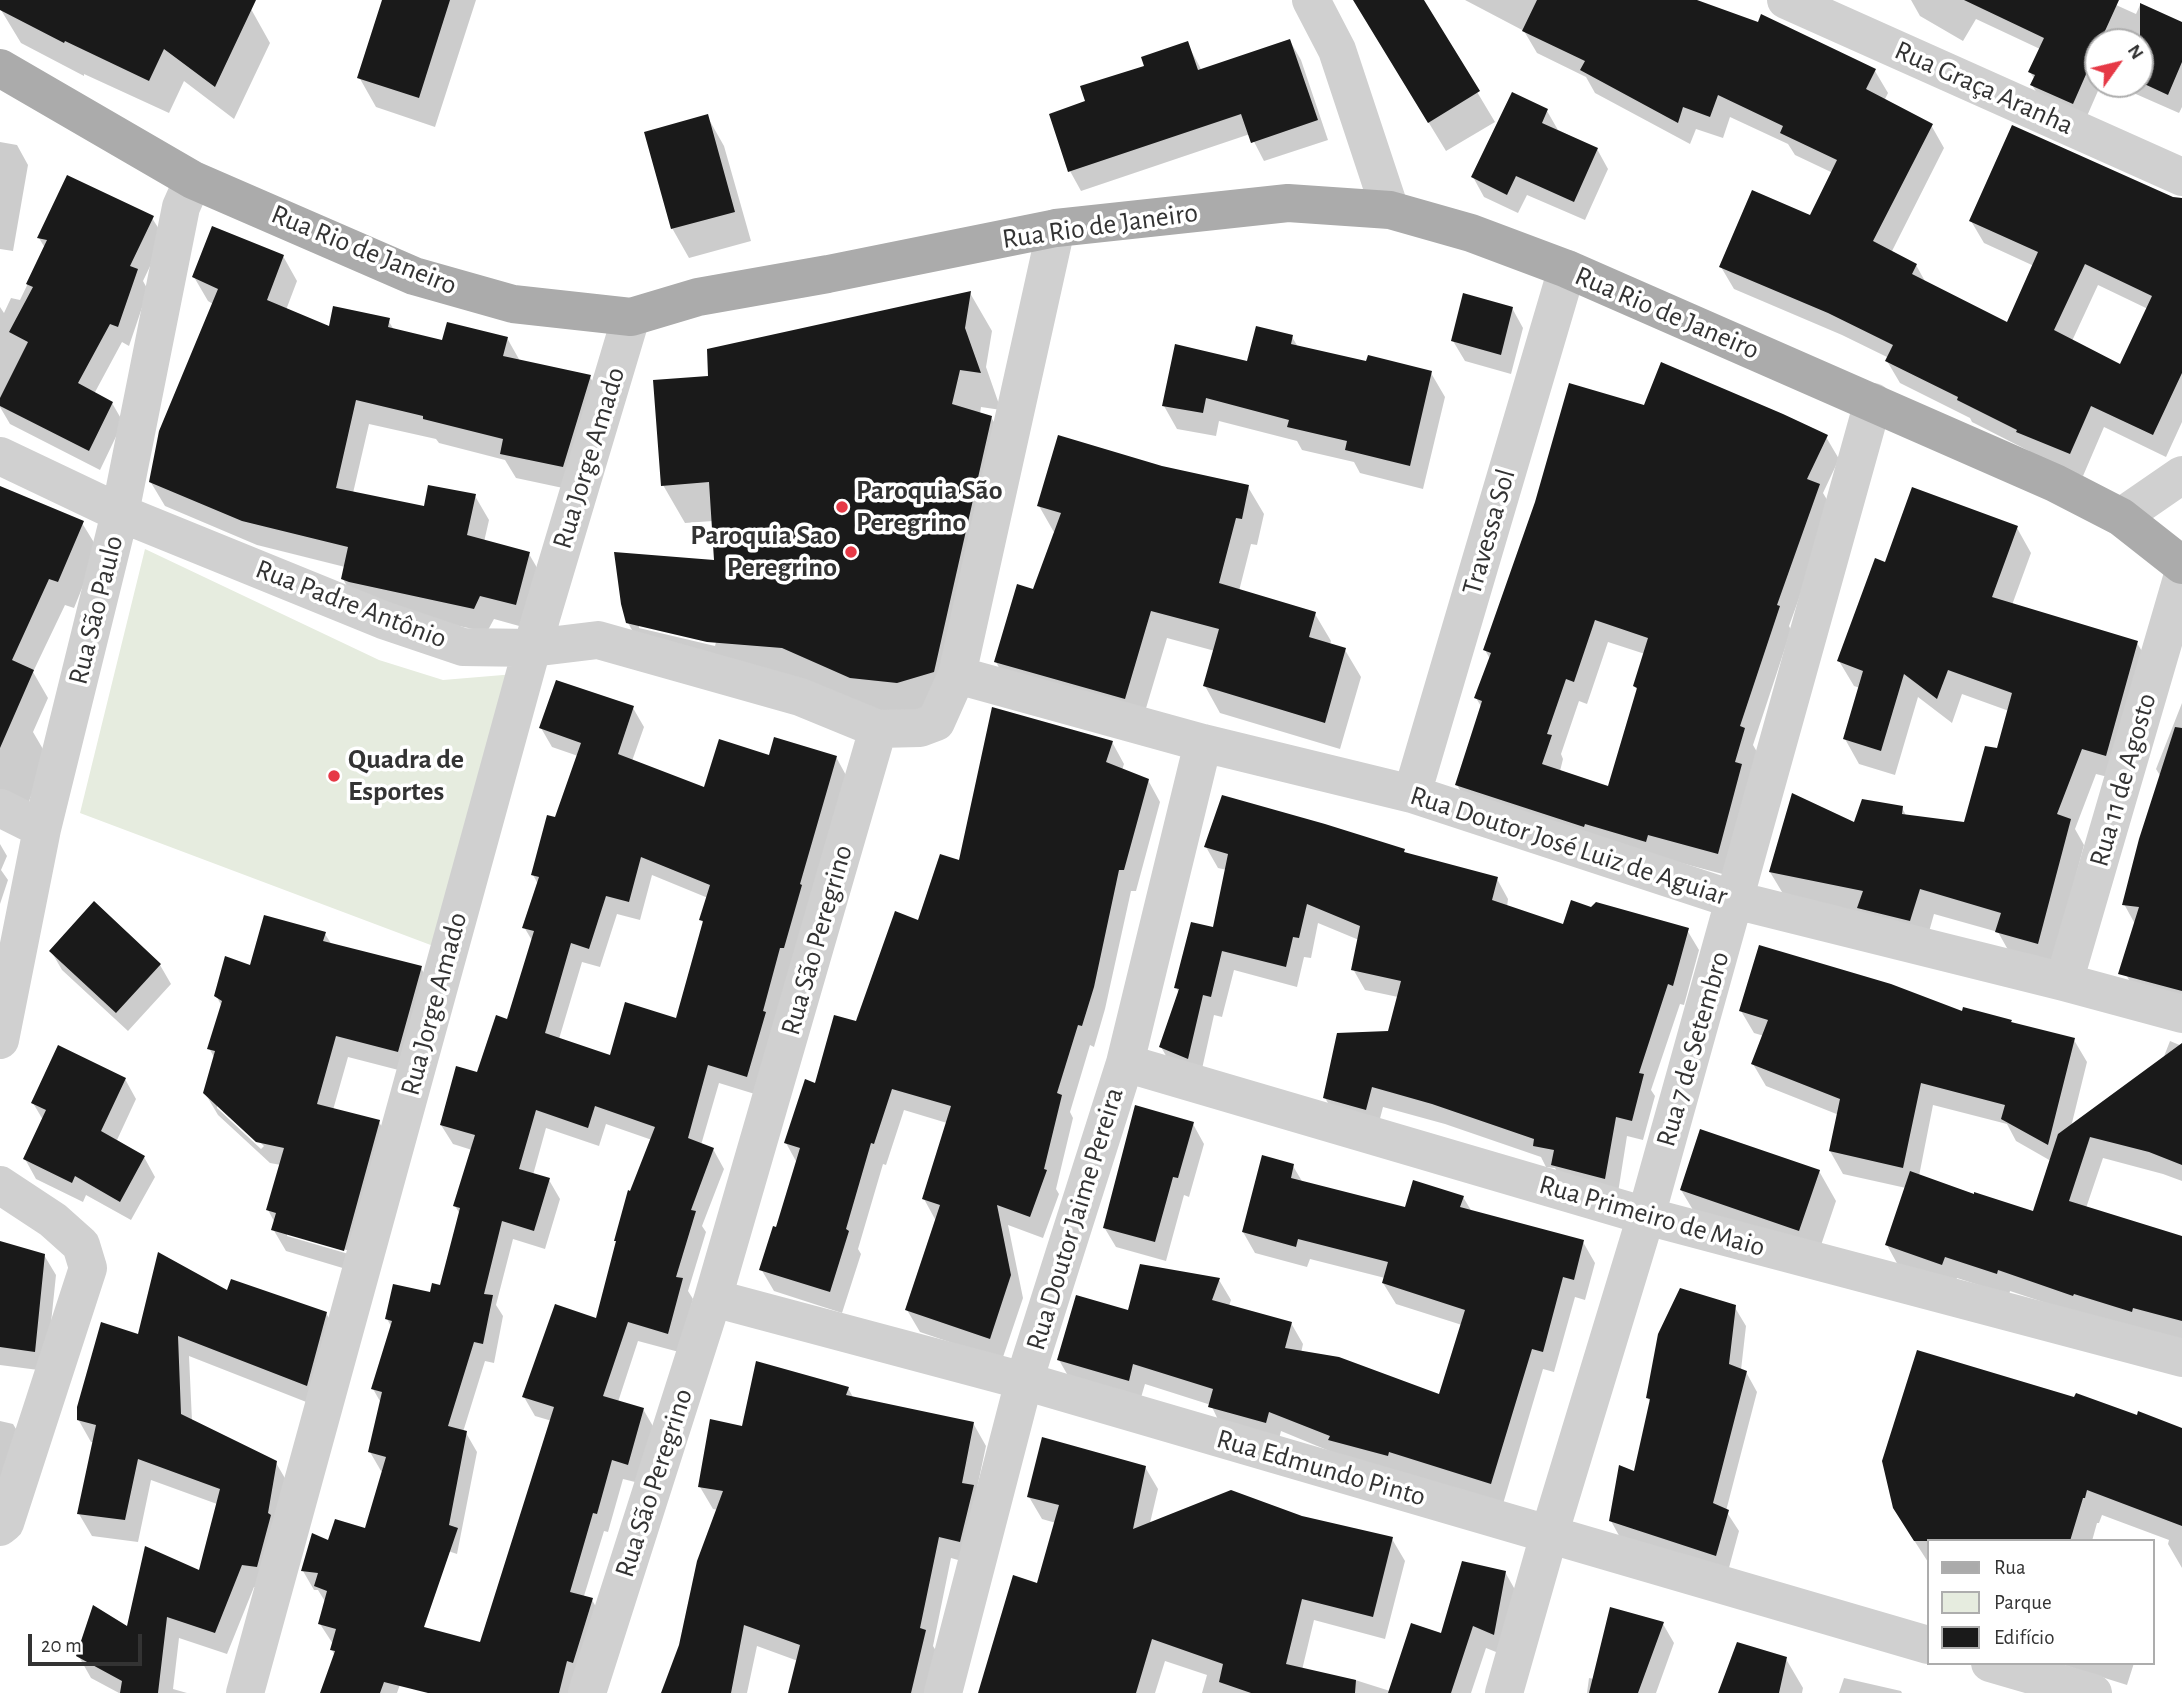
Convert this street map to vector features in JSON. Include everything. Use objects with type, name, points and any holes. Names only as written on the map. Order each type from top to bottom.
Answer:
[{"type":"main road","name":"Rua Rio de Janeiro","points":[[0,68],[193,180],[414,276],[513,304],[631,317],[698,297],[1056,228],[1288,203],[1390,210],[1471,233],[1567,269],[2054,483],[2121,517],[2182,565]]},
{"type":"street","points":[[1311,0],[1337,50],[1390,210]]},
{"type":"street","name":"Rua Graça Aranha","points":[[1786,0],[2182,177]]},
{"type":"street","name":"Rua São Paulo","points":[[0,1040],[42,829],[120,513],[181,207],[193,180]]},
{"type":"street","points":[[878,729],[920,728],[936,722],[957,675],[1056,228]]},
{"type":"street","name":"Travessa Sol","points":[[1412,794],[1567,269]]},
{"type":"street","name":"Rua Jorge Amado","points":[[245,1693],[532,648],[631,317]]},
{"type":"street","name":"Rua 7 de Setembro","points":[[1504,1693],[1646,1216],[1873,402]]},
{"type":"street","name":"Rua Padre Antônio","points":[[0,456],[120,513],[383,620],[463,646],[532,648],[598,640],[800,697],[878,729]]},
{"type":"street","points":[[2121,517],[2182,475]]},
{"type":"street","name":"Rua 11 de Agosto","points":[[2064,982],[2182,579]]},
{"type":"street","name":"Rua Doutor José Luiz de Aguiar","points":[[957,675],[1203,743],[1412,794],[1735,900],[2182,1014]]},
{"type":"street","name":"Rua São Peregrino","points":[[587,1693],[713,1298],[878,729]]},
{"type":"street","name":"Rua Doutor Jaime Pereira","points":[[943,1693],[1024,1381],[1125,1063],[1203,743]]},
{"type":"street","points":[[0,808],[42,829]]},
{"type":"street","name":"Rua Primeiro de Maio","points":[[1125,1063],[1646,1216],[2182,1358]]},
{"type":"street","points":[[0,1185],[52,1220],[81,1245],[88,1268],[5,1523],[0,1527]]},
{"type":"street","name":"Rua Edmundo Pinto","points":[[713,1298],[1024,1381],[1926,1644]]},
{"type":"street","points":[[1997,1665],[2093,1693]]},
{"type":"green space","points":[[145,549],[379,660],[443,680],[515,674],[436,947],[80,813]]},
{"type":"building","points":[[0,0],[256,0],[215,87],[164,49],[149,81],[65,41],[64,43],[0,10]]},
{"type":"building","points":[[382,0],[450,0],[419,98],[357,78]]},
{"type":"building","points":[[1353,0],[1424,0],[1480,91],[1428,123]]},
{"type":"building","points":[[1537,0],[1697,0],[1758,22],[1761,14],[1876,69],[1866,89],[1933,124],[1873,241],[1917,264],[1912,274],[2007,322],[2038,252],[1969,221],[2012,125],[2173,197],[2182,198],[2182,373],[2153,435],[2091,406],[2070,454],[2016,432],[2017,430],[1957,400],[1958,397],[1885,361],[1893,345],[1828,313],[1719,267],[1752,190],[1810,215],[1837,160],[1780,133],[1783,126],[1718,95],[1710,117],[1683,107],[1678,123],[1580,70],[1585,61],[1522,31]],"holes":[[[2085,264],[2152,296],[2120,364],[2054,330]]]},
{"type":"building","points":[[1964,0],[2119,0],[2106,28],[2084,28],[2084,79],[2073,104],[2030,85],[2035,75],[2028,72],[2044,38]]},
{"type":"building","points":[[2140,3],[2182,22],[2182,62],[2168,95],[2154,88],[2154,28],[2140,28]]},
{"type":"building","points":[[1290,39],[1318,120],[1251,143],[1241,114],[1068,172],[1049,114],[1085,101],[1080,86],[1144,66],[1141,57],[1188,41],[1198,70]]},
{"type":"building","points":[[1512,92],[1548,109],[1542,123],[1598,148],[1574,202],[1516,176],[1507,195],[1471,177]]},
{"type":"building","points":[[708,114],[735,212],[671,229],[644,132]]},
{"type":"building","points":[[67,175],[154,216],[130,266],[138,269],[118,327],[110,324],[78,383],[113,402],[89,451],[0,406],[0,398],[28,342],[9,332],[33,287],[26,284],[47,240],[37,238]]},
{"type":"building","points":[[212,226],[284,255],[267,300],[329,326],[333,306],[390,318],[388,327],[442,340],[447,322],[508,337],[503,356],[591,375],[563,467],[500,454],[503,439],[356,400],[336,488],[424,506],[428,485],[476,494],[467,535],[530,552],[516,605],[480,596],[474,609],[349,582],[341,579],[348,547],[242,521],[149,482],[159,431],[218,289],[192,277]]},
{"type":"building","name":"Paroquia São Peregrino","points":[[971,291],[965,328],[981,373],[960,370],[952,404],[992,416],[934,672],[897,683],[850,678],[782,648],[707,642],[626,623],[614,552],[714,560],[709,482],[661,486],[653,380],[708,376],[707,349]]},
{"type":"building","points":[[1463,293],[1513,307],[1501,355],[1451,341]]},
{"type":"building","points":[[1256,326],[1293,335],[1291,344],[1366,361],[1368,355],[1432,371],[1410,466],[1345,450],[1347,441],[1287,427],[1289,420],[1206,398],[1203,413],[1162,406],[1175,344],[1247,361]]},
{"type":"building","points":[[1661,362],[1828,435],[1807,479],[1820,484],[1777,605],[1780,606],[1740,726],[1745,728],[1735,762],[1742,764],[1718,854],[1648,835],[1646,842],[1585,824],[1584,827],[1455,785],[1482,701],[1474,698],[1491,653],[1483,650],[1535,502],[1569,383],[1644,405]],"holes":[[[1595,620],[1648,638],[1633,686],[1637,688],[1608,786],[1542,764],[1552,735],[1547,734],[1566,679],[1574,682]]]},
{"type":"building","points":[[1058,435],[1162,466],[1249,485],[1242,519],[1236,518],[1219,583],[1316,612],[1309,637],[1346,648],[1325,723],[1203,686],[1219,629],[1151,611],[1125,699],[994,662],[1017,584],[1033,589],[1061,513],[1037,506]]},
{"type":"building","points":[[0,486],[84,521],[58,582],[49,579],[12,660],[34,670],[0,748]]},
{"type":"building","points":[[1912,487],[2018,526],[1992,597],[2138,641],[2106,756],[2082,749],[2057,814],[2071,819],[2038,944],[1995,932],[2001,913],[1920,889],[1910,921],[1857,908],[1863,891],[1769,872],[1792,793],[1854,822],[1862,799],[1903,806],[1902,814],[1964,822],[1985,746],[1997,748],[2012,693],[1948,670],[1937,699],[1904,674],[1881,751],[1843,739],[1863,671],[1837,661],[1875,558],[1885,562]]},
{"type":"building","points":[[556,680],[634,706],[618,754],[704,787],[719,739],[769,755],[774,737],[837,756],[784,948],[780,948],[763,1011],[766,1012],[747,1077],[708,1065],[688,1138],[714,1148],[691,1210],[696,1211],[676,1277],[683,1278],[668,1334],[628,1322],[603,1396],[644,1408],[628,1465],[612,1460],[597,1514],[593,1513],[570,1592],[593,1598],[573,1663],[567,1661],[559,1693],[428,1693],[384,1682],[380,1693],[320,1693],[335,1651],[330,1650],[336,1629],[318,1624],[327,1591],[314,1586],[318,1573],[301,1571],[312,1533],[328,1540],[335,1519],[365,1528],[386,1457],[368,1452],[382,1392],[371,1389],[392,1321],[385,1319],[393,1284],[430,1292],[432,1283],[440,1285],[460,1208],[453,1206],[475,1135],[440,1125],[456,1066],[477,1072],[496,1015],[507,1019],[534,931],[522,928],[539,877],[531,875],[547,815],[555,817],[581,743],[539,728]],"holes":[[[641,857],[710,885],[699,920],[703,921],[676,1018],[625,1002],[610,1055],[545,1033],[571,943],[589,949],[606,896],[629,902]],[[595,1106],[655,1127],[630,1191],[628,1190],[596,1318],[555,1304],[522,1397],[554,1407],[480,1642],[424,1627],[458,1528],[449,1525],[467,1431],[448,1426],[474,1342],[483,1344],[493,1295],[484,1294],[502,1221],[534,1231],[550,1178],[519,1169],[536,1110],[588,1128]]]},
{"type":"building","points":[[992,707],[1113,741],[1106,762],[1149,779],[1124,870],[1119,870],[1094,987],[1082,1026],[1078,1025],[1057,1093],[1062,1095],[1044,1169],[1047,1170],[1030,1217],[997,1205],[1011,1275],[990,1339],[905,1310],[940,1205],[922,1199],[951,1106],[892,1089],[874,1144],[871,1143],[846,1229],[849,1231],[830,1292],[759,1270],[773,1226],[776,1227],[800,1148],[784,1143],[805,1079],[815,1083],[834,1015],[856,1021],[895,911],[918,920],[940,854],[959,860]]},
{"type":"building","points":[[2175,727],[2182,728],[2182,991],[2118,974],[2139,907],[2122,905],[2139,839]]},
{"type":"building","points":[[1222,795],[1405,849],[1404,852],[1498,877],[1492,900],[1563,924],[1571,900],[1591,907],[1596,902],[1689,928],[1673,986],[1668,984],[1639,1073],[1644,1074],[1632,1121],[1616,1117],[1605,1179],[1551,1165],[1554,1150],[1533,1146],[1534,1139],[1432,1104],[1372,1087],[1366,1110],[1323,1098],[1337,1033],[1388,1031],[1401,981],[1351,970],[1360,926],[1307,904],[1299,938],[1293,937],[1286,967],[1222,951],[1211,997],[1203,995],[1188,1059],[1159,1047],[1179,989],[1174,988],[1191,922],[1213,927],[1228,854],[1204,847]]},
{"type":"building","points":[[94,901],[161,964],[116,1013],[49,951]]},
{"type":"building","points":[[264,915],[326,932],[323,941],[422,966],[398,1052],[336,1036],[317,1104],[380,1120],[344,1251],[271,1230],[276,1213],[266,1210],[284,1148],[256,1142],[203,1093],[215,1051],[207,1049],[222,1001],[214,996],[225,956],[250,965]]},
{"type":"building","points":[[1759,945],[1891,984],[1962,1011],[1963,1007],[2075,1038],[2048,1145],[2001,1119],[2005,1105],[1921,1083],[1903,1168],[1829,1151],[1840,1099],[1751,1064],[1768,1020],[1739,1011]]},
{"type":"building","points":[[2182,1043],[2182,1165],[2149,1152],[2090,1137],[2069,1201],[2182,1236],[2182,1321],[2133,1308],[2132,1312],[2074,1294],[2073,1296],[1998,1270],[1997,1274],[1945,1257],[1942,1265],[1885,1245],[1910,1171],[2033,1211],[2058,1134]]},
{"type":"building","points":[[58,1045],[126,1078],[101,1131],[145,1156],[120,1202],[75,1176],[72,1183],[23,1159],[46,1110],[31,1103]]},
{"type":"building","points":[[1135,1105],[1194,1122],[1178,1178],[1173,1177],[1155,1242],[1103,1228]]},
{"type":"building","points":[[1700,1129],[1820,1170],[1799,1231],[1680,1190]]},
{"type":"building","points":[[1262,1155],[1294,1164],[1291,1178],[1405,1207],[1413,1180],[1464,1196],[1460,1207],[1584,1240],[1574,1280],[1563,1277],[1543,1352],[1532,1349],[1491,1484],[1389,1452],[1388,1456],[1328,1440],[1330,1436],[1269,1412],[1266,1423],[1208,1407],[1213,1389],[1133,1364],[1129,1381],[1057,1360],[1076,1295],[1128,1310],[1140,1264],[1220,1278],[1212,1300],[1292,1322],[1285,1348],[1339,1357],[1439,1394],[1465,1310],[1382,1283],[1388,1262],[1298,1239],[1296,1247],[1242,1232]]},
{"type":"building","points":[[0,1241],[45,1254],[35,1352],[0,1347]]},
{"type":"building","points":[[158,1252],[227,1290],[231,1279],[327,1312],[307,1386],[178,1336],[181,1414],[277,1461],[268,1513],[271,1515],[257,1567],[242,1565],[215,1633],[167,1617],[158,1693],[120,1693],[122,1681],[76,1656],[93,1605],[127,1626],[145,1546],[199,1570],[220,1489],[138,1459],[125,1520],[77,1514],[96,1425],[77,1420],[77,1407],[101,1322],[138,1334]]},
{"type":"building","points":[[1680,1288],[1736,1305],[1729,1364],[1747,1371],[1713,1503],[1729,1510],[1716,1556],[1609,1521],[1619,1465],[1634,1471],[1650,1399],[1646,1398],[1658,1334]]},
{"type":"building","points":[[1917,1350],[2074,1397],[2076,1393],[2137,1415],[2138,1411],[2182,1428],[2182,1526],[2087,1490],[2071,1539],[1914,1541],[1893,1508],[1882,1461]]},
{"type":"building","points":[[756,1361],[849,1387],[846,1395],[974,1422],[962,1483],[974,1485],[960,1542],[939,1537],[920,1628],[926,1630],[911,1693],[788,1693],[800,1645],[744,1625],[731,1693],[661,1693],[679,1645],[697,1561],[723,1491],[698,1487],[710,1419],[742,1426]]},
{"type":"building","points":[[1042,1437],[1146,1466],[1133,1529],[1231,1490],[1302,1516],[1393,1537],[1373,1617],[1302,1599],[1286,1664],[1356,1680],[1355,1693],[1251,1693],[1219,1682],[1223,1664],[1152,1639],[1136,1693],[978,1693],[1013,1575],[1037,1583],[1059,1505],[1027,1497]]},
{"type":"building","points":[[1462,1561],[1506,1571],[1494,1635],[1473,1626],[1451,1693],[1388,1693],[1411,1623],[1441,1633]]},
{"type":"building","points":[[1610,1607],[1664,1622],[1638,1693],[1589,1693]]},
{"type":"building","points":[[1737,1642],[1787,1657],[1779,1693],[1718,1693]]},
{"type":"place","name":"Paroquia São Peregrino","points":[[842,507]]},
{"type":"place","name":"Paroquia Sao Peregrino","points":[[851,552]]},
{"type":"place","name":"Quadra de Esportes","points":[[334,776]]}]
